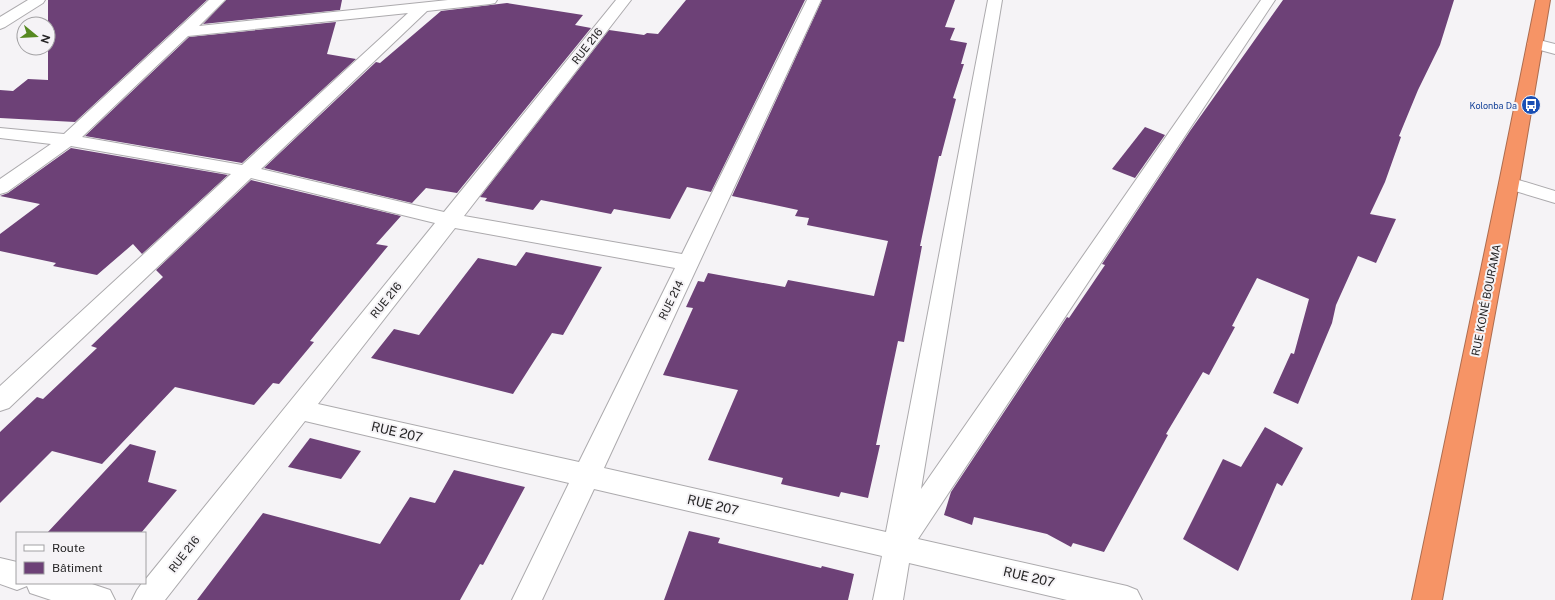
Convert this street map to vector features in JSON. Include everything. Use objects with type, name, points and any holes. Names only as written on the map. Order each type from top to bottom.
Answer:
[{"type":"highway","name":"RUE KONÉ BOURAMA","points":[[1427,600],[1509,183],[1545,46],[1543,0]]},
{"type":"street","points":[[0,24],[38,0]]},
{"type":"street","points":[[0,188],[68,140],[218,0]]},
{"type":"street","points":[[184,32],[490,0]]},
{"type":"street","name":"RUE 216","points":[[147,600],[624,0]]},
{"type":"street","name":"RUE 214","points":[[527,600],[814,0]]},
{"type":"street","points":[[888,600],[995,0]]},
{"type":"street","points":[[897,547],[1268,0]]},
{"type":"street","points":[[0,401],[245,171],[423,7]]},
{"type":"street","points":[[0,133],[68,140],[245,171],[449,220],[689,263]]},
{"type":"street","points":[[1509,183],[1555,197]]},
{"type":"street","name":"RUE 207","points":[[298,409],[1127,600]]},
{"type":"street","points":[[0,572],[16,576]]},
{"type":"street","points":[[44,584],[100,600]]},
{"type":"building","points":[[48,0],[207,0],[75,122],[0,118],[0,90],[13,91],[28,79],[48,80],[48,56],[56,56],[56,16],[48,16]]},
{"type":"building","points":[[226,0],[342,0],[340,10],[203,24]]},
{"type":"building","points":[[686,0],[805,0],[711,192],[687,187],[670,219],[614,209],[611,214],[541,200],[533,210],[485,201],[487,198],[480,197],[609,30],[644,35],[647,33],[658,34]]},
{"type":"building","points":[[822,0],[955,0],[945,27],[955,28],[950,40],[967,43],[961,64],[964,64],[953,98],[956,99],[941,156],[939,156],[920,246],[922,246],[904,342],[898,341],[876,445],[880,445],[868,498],[841,492],[839,497],[781,484],[783,478],[708,460],[738,390],[663,375],[693,308],[686,307],[698,281],[704,282],[708,273],[785,287],[788,280],[874,296],[888,241],[807,225],[809,218],[795,216],[798,210],[732,196]]},
{"type":"building","points":[[1283,0],[1454,0],[1440,45],[1418,90],[1399,136],[1401,137],[1385,182],[1370,214],[1396,219],[1376,263],[1358,256],[1336,305],[1332,323],[1298,404],[1273,393],[1291,353],[1294,354],[1309,299],[1257,278],[1232,326],[1235,327],[1209,375],[1203,372],[1166,434],[1168,435],[1104,552],[1073,543],[1071,547],[1047,534],[974,517],[972,525],[944,515],[951,492],[1067,317],[1069,318],[1105,265],[1102,264],[1190,131]]},
{"type":"building","points":[[507,3],[583,15],[575,25],[591,28],[457,193],[426,188],[412,203],[264,168],[376,62],[380,63],[441,11]]},
{"type":"building","points":[[336,22],[327,54],[356,59],[242,163],[85,136],[189,37]]},
{"type":"building","points":[[1145,127],[1165,135],[1135,178],[1112,169]]},
{"type":"building","points":[[71,148],[228,175],[142,254],[133,244],[97,275],[53,266],[56,263],[0,251],[0,234],[40,204],[0,196],[8,193]]},
{"type":"building","points":[[251,180],[401,216],[376,244],[388,246],[310,341],[314,342],[279,384],[273,383],[254,405],[175,387],[102,464],[52,451],[0,503],[0,432],[37,397],[43,399],[97,348],[91,346],[163,277],[156,270]]},
{"type":"building","points":[[526,252],[602,267],[563,335],[552,333],[513,394],[371,358],[394,329],[419,335],[478,258],[516,266]]},
{"type":"building","points":[[1265,427],[1303,448],[1282,486],[1277,483],[1238,571],[1183,539],[1223,459],[1241,467]]},
{"type":"building","points":[[310,438],[361,451],[341,479],[288,467]]},
{"type":"building","points":[[130,444],[156,451],[148,482],[177,490],[142,532],[48,532]]},
{"type":"building","points":[[454,470],[525,487],[483,565],[480,564],[460,600],[197,600],[263,513],[380,544],[410,497],[435,503]]},
{"type":"building","points":[[689,531],[720,538],[718,543],[821,568],[822,566],[854,574],[848,600],[664,600]]},
{"type":"place","name":"Kolonba Da","points":[[1531,105]]}]
